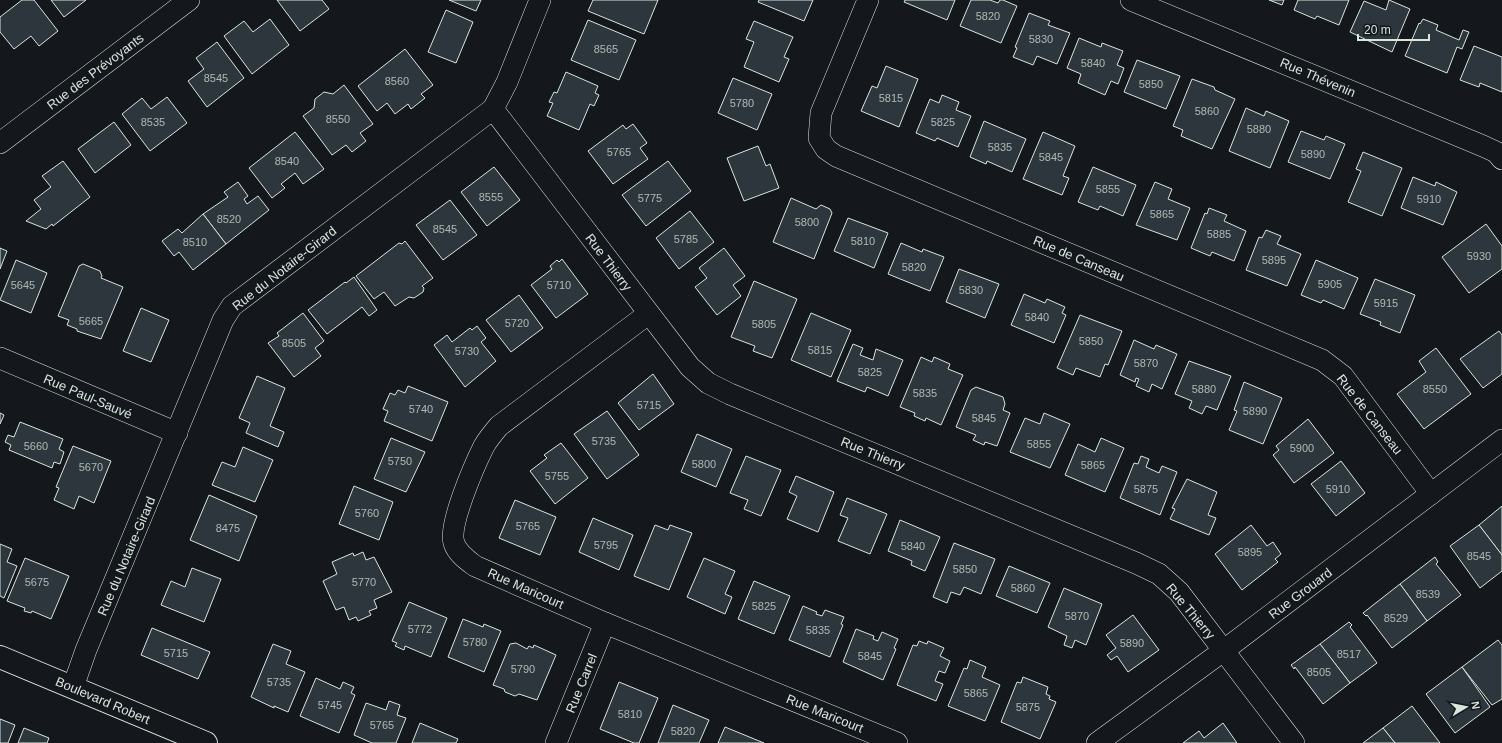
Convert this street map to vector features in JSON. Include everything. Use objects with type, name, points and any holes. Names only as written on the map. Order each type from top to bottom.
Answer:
[{"type":"street","name":"Rue des Prévoyants","points":[[0,143],[189,0]]},
{"type":"street","name":"Rue du Notaire-Girard","points":[[73,687],[86,650],[223,320],[232,306],[493,109],[507,82],[540,0]]},
{"type":"street","name":"Rue de Canseau","points":[[868,0],[821,113],[819,138],[826,149],[836,156],[1322,360],[1343,376],[1431,494]]},
{"type":"street","name":"Rue Thévenin","points":[[1132,0],[1483,146],[1496,152],[1502,158]]},
{"type":"street","name":"Rue Thierry","points":[[493,109],[648,314],[690,367],[708,383],[730,394],[1136,562],[1159,574],[1179,592],[1294,743]]},
{"type":"street","name":"Rue Maricourt","points":[[648,314],[499,426],[484,447],[456,514],[453,528],[454,543],[462,556],[474,566],[605,623],[897,743]]},
{"type":"street","name":"Rue Paul-Sauvé","points":[[0,358],[177,433]]},
{"type":"street","name":"Rue Grouard","points":[[1096,743],[1223,651],[1502,440]]},
{"type":"street","name":"Rue Carrel","points":[[556,743],[605,623]]},
{"type":"street","name":"Boulevard Robert","points":[[0,657],[206,743]]},
{"type":"building","points":[[22,0],[34,0],[58,31],[39,46],[31,36],[14,49],[0,32],[0,17]]},
{"type":"building","points":[[51,0],[86,0],[64,17]]},
{"type":"building","points":[[277,0],[322,0],[329,9],[300,31]]},
{"type":"building","points":[[449,0],[481,0],[476,11]]},
{"type":"building","points":[[593,0],[658,0],[644,34],[588,11]]},
{"type":"building","points":[[759,0],[813,0],[804,21],[758,2]]},
{"type":"building","points":[[905,0],[955,0],[947,20],[904,2]]},
{"type":"building","points":[[971,0],[990,0],[998,3],[1000,0],[1003,0],[1017,6],[1001,43],[960,26]]},
{"type":"building","points":[[1269,0],[1284,0],[1282,5]]},
{"type":"building","points":[[1298,0],[1349,0],[1339,25],[1317,16],[1315,19],[1294,10]]},
{"type":"building","points":[[1389,0],[1410,9],[1392,52],[1350,32],[1364,1],[1386,10]]},
{"type":"building","points":[[446,10],[473,22],[456,63],[428,52]]},
{"type":"building","points":[[1029,13],[1050,21],[1048,25],[1070,33],[1057,64],[1037,56],[1033,65],[1013,57],[1017,48],[1015,47]]},
{"type":"building","points":[[270,19],[289,45],[252,74],[224,36],[244,21],[253,32]]},
{"type":"building","points":[[1423,19],[1438,25],[1436,30],[1459,40],[1463,30],[1469,32],[1462,49],[1457,47],[1447,73],[1405,56],[1419,23],[1420,24]]},
{"type":"building","points":[[588,20],[636,40],[619,80],[571,60]]},
{"type":"building","points":[[754,21],[793,37],[784,57],[789,59],[779,82],[744,67],[754,42],[746,39]]},
{"type":"building","points":[[1079,38],[1101,47],[1102,43],[1123,51],[1117,65],[1124,68],[1118,84],[1111,81],[1105,95],[1078,83],[1081,74],[1067,68]]},
{"type":"building","points":[[217,42],[244,78],[207,107],[188,81],[204,69],[196,58]]},
{"type":"building","points":[[1474,46],[1502,57],[1502,92],[1480,83],[1479,87],[1460,80]]},
{"type":"building","points":[[405,49],[433,85],[421,94],[425,98],[411,109],[408,104],[395,114],[387,103],[377,111],[358,86]]},
{"type":"building","points":[[1137,60],[1180,76],[1166,109],[1124,92]]},
{"type":"building","points":[[886,66],[918,79],[899,127],[861,111],[872,86],[877,88]]},
{"type":"building","points":[[566,72],[598,86],[595,93],[599,95],[594,106],[590,104],[579,130],[547,116],[553,103],[549,102],[554,92],[557,93]]},
{"type":"building","points":[[733,78],[772,94],[757,130],[718,113]]},
{"type":"building","points":[[1192,79],[1214,87],[1215,90],[1235,99],[1212,149],[1181,136],[1183,130],[1173,126]]},
{"type":"building","points":[[344,85],[373,124],[360,133],[366,141],[352,152],[346,145],[332,155],[303,116],[314,108],[315,99],[324,92],[333,94]]},
{"type":"building","points":[[942,95],[959,102],[956,110],[971,116],[958,147],[937,138],[935,141],[916,133],[930,99],[939,103]]},
{"type":"building","points":[[167,97],[187,123],[150,151],[122,114],[142,98],[151,109]]},
{"type":"building","points":[[1246,108],[1264,116],[1266,111],[1289,121],[1270,168],[1229,151]]},
{"type":"building","points":[[984,121],[1026,139],[1012,172],[987,161],[986,164],[970,157]]},
{"type":"building","points":[[114,122],[131,145],[95,173],[78,149]]},
{"type":"building","points":[[633,124],[647,143],[640,148],[648,159],[613,184],[588,151],[623,125],[626,129]]},
{"type":"building","points":[[1301,131],[1324,140],[1326,136],[1345,144],[1330,179],[1288,162]]},
{"type":"building","points":[[295,132],[324,169],[303,184],[295,173],[281,184],[285,188],[272,198],[249,168]]},
{"type":"building","points":[[1043,132],[1075,146],[1063,176],[1069,178],[1062,195],[1023,179]]},
{"type":"building","points":[[758,146],[766,166],[770,164],[779,188],[744,201],[727,158]]},
{"type":"building","points":[[1363,152],[1402,168],[1382,216],[1348,202],[1361,171],[1356,169]]},
{"type":"building","points":[[63,161],[90,197],[53,226],[52,224],[46,229],[26,221],[41,209],[34,200],[51,187],[42,176]]},
{"type":"building","points":[[668,161],[691,191],[646,226],[622,195]]},
{"type":"building","points":[[494,167],[520,200],[487,226],[461,192]]},
{"type":"building","points":[[1093,167],[1136,185],[1123,216],[1100,206],[1098,210],[1078,202]]},
{"type":"building","points":[[1413,177],[1435,186],[1436,182],[1457,192],[1443,225],[1401,208]]},
{"type":"building","points":[[238,182],[248,196],[244,199],[247,204],[258,196],[269,210],[226,244],[203,214],[228,197],[224,192]]},
{"type":"building","points":[[1155,182],[1172,189],[1168,199],[1190,208],[1177,240],[1136,225]]},
{"type":"building","points":[[791,198],[816,209],[821,205],[830,209],[832,213],[814,259],[773,242]]},
{"type":"building","points":[[450,200],[477,235],[443,260],[416,225]]},
{"type":"building","points":[[1209,208],[1227,215],[1224,221],[1246,231],[1234,261],[1212,252],[1210,256],[1191,248],[1205,213],[1207,214]]},
{"type":"building","points":[[690,211],[714,242],[679,269],[656,238]]},
{"type":"building","points":[[203,214],[226,244],[193,270],[179,252],[174,256],[162,241],[178,229],[182,233]]},
{"type":"building","points":[[848,218],[888,233],[874,268],[834,251]]},
{"type":"building","points":[[1486,224],[1502,246],[1502,269],[1469,293],[1442,257]]},
{"type":"building","points":[[1266,230],[1281,236],[1277,244],[1301,254],[1287,286],[1246,270],[1259,237],[1262,238]]},
{"type":"building","points":[[405,241],[433,278],[422,286],[424,288],[423,292],[414,298],[409,297],[395,306],[384,292],[374,299],[356,276],[399,243],[402,244]]},
{"type":"building","points":[[901,243],[922,252],[923,249],[944,257],[930,291],[888,274]]},
{"type":"building","points":[[0,248],[7,251],[0,269]]},
{"type":"building","points":[[724,248],[745,276],[733,285],[741,296],[717,315],[695,287],[707,278],[699,268]]},
{"type":"building","points":[[562,259],[588,294],[556,318],[531,285],[552,269],[550,266],[557,260],[559,262]]},
{"type":"building","points":[[16,260],[47,273],[31,313],[0,300]]},
{"type":"building","points":[[1316,260],[1358,278],[1344,309],[1323,300],[1321,303],[1301,295]]},
{"type":"building","points":[[83,264],[100,271],[102,276],[101,278],[123,287],[101,339],[77,331],[77,329],[67,325],[69,320],[58,316],[79,266]]},
{"type":"building","points":[[959,269],[999,284],[985,318],[946,302]]},
{"type":"building","points":[[354,277],[377,310],[369,316],[362,307],[327,334],[308,310]]},
{"type":"building","points":[[1375,279],[1415,295],[1400,333],[1380,325],[1381,322],[1360,314]]},
{"type":"building","points":[[754,281],[797,299],[772,358],[753,351],[755,346],[731,337]]},
{"type":"building","points":[[1024,294],[1045,303],[1047,299],[1065,307],[1062,313],[1066,315],[1054,343],[1011,325]]},
{"type":"building","points":[[519,295],[543,328],[511,352],[486,320]]},
{"type":"building","points":[[141,308],[169,320],[151,362],[123,351]]},
{"type":"building","points":[[303,313],[324,341],[315,348],[321,356],[294,377],[268,343],[279,336],[277,333]]},
{"type":"building","points":[[811,313],[851,330],[831,377],[791,360]]},
{"type":"building","points":[[1080,315],[1122,331],[1108,365],[1105,364],[1100,377],[1076,368],[1073,375],[1057,368]]},
{"type":"building","points":[[477,326],[486,338],[481,342],[496,361],[465,387],[434,345],[447,335],[452,342],[470,328],[472,330]]},
{"type":"building","points":[[1499,331],[1502,335],[1502,374],[1483,388],[1460,359]]},
{"type":"building","points":[[1134,340],[1154,349],[1156,345],[1177,354],[1162,389],[1152,384],[1149,392],[1136,386],[1139,379],[1136,378],[1135,382],[1120,375]]},
{"type":"building","points":[[853,344],[863,348],[860,355],[873,360],[876,349],[903,360],[888,396],[867,387],[865,392],[837,381]]},
{"type":"building","points":[[1436,348],[1471,394],[1424,429],[1397,394],[1426,372],[1419,361]]},
{"type":"building","points":[[921,357],[932,362],[934,357],[950,364],[948,369],[963,375],[941,425],[926,418],[925,421],[914,416],[915,413],[900,407]]},
{"type":"building","points":[[1189,361],[1231,376],[1217,410],[1206,406],[1202,414],[1189,408],[1192,401],[1175,394]]},
{"type":"building","points":[[653,374],[674,404],[639,430],[618,403]]},
{"type":"building","points":[[257,376],[285,388],[270,426],[284,432],[278,447],[246,433],[250,423],[239,418]]},
{"type":"building","points":[[1244,382],[1282,398],[1263,444],[1229,430],[1237,411],[1234,410]]},
{"type":"building","points":[[408,386],[448,402],[432,441],[384,421],[388,411],[383,409],[390,393],[395,395],[398,390],[405,393]]},
{"type":"building","points":[[976,387],[1003,397],[1005,404],[1003,410],[1010,413],[997,446],[985,442],[984,445],[973,440],[976,435],[956,427],[971,390]]},
{"type":"building","points":[[607,411],[639,455],[607,479],[574,434]]},
{"type":"building","points":[[0,413],[4,415],[0,424]]},
{"type":"building","points":[[1044,413],[1070,424],[1050,468],[1010,452],[1025,418],[1040,424]]},
{"type":"building","points":[[1308,419],[1334,453],[1294,483],[1273,455],[1279,450],[1276,446]]},
{"type":"building","points":[[20,422],[63,439],[59,449],[64,452],[60,464],[54,462],[52,468],[9,450],[11,445],[5,442],[8,435],[14,437]]},
{"type":"building","points":[[697,434],[732,449],[716,487],[681,472]]},
{"type":"building","points":[[391,438],[425,452],[406,492],[374,479]]},
{"type":"building","points":[[1101,438],[1124,448],[1105,492],[1065,475],[1078,444],[1095,452]]},
{"type":"building","points":[[561,443],[588,478],[555,504],[530,471],[547,458],[544,455]]},
{"type":"building","points":[[73,446],[111,461],[94,503],[79,496],[74,509],[54,500],[59,488],[56,487]]},
{"type":"building","points":[[243,447],[273,460],[255,502],[212,485],[222,462],[235,467]]},
{"type":"building","points":[[746,456],[781,470],[761,516],[744,509],[748,500],[730,493]]},
{"type":"building","points":[[1141,456],[1149,459],[1146,467],[1159,473],[1162,466],[1177,472],[1160,515],[1120,498],[1134,463],[1138,464]]},
{"type":"building","points":[[1341,461],[1365,493],[1336,516],[1311,484]]},
{"type":"building","points":[[796,476],[834,492],[818,532],[787,519],[797,496],[789,492]]},
{"type":"building","points":[[1187,479],[1217,492],[1208,515],[1216,518],[1209,535],[1170,519],[1175,509],[1172,508]]},
{"type":"building","points":[[354,486],[393,502],[379,540],[339,524]]},
{"type":"building","points":[[209,495],[257,516],[239,561],[190,540]]},
{"type":"building","points":[[847,498],[887,514],[870,554],[838,541],[848,518],[840,515]]},
{"type":"building","points":[[515,500],[556,517],[540,555],[499,538]]},
{"type":"building","points":[[1502,506],[1502,555],[1479,525]]},
{"type":"building","points":[[593,518],[633,535],[619,570],[579,552]]},
{"type":"building","points":[[900,520],[940,537],[925,571],[911,565],[912,561],[888,551]]},
{"type":"building","points":[[655,525],[668,530],[670,525],[692,533],[669,590],[634,576]]},
{"type":"building","points":[[1251,525],[1267,546],[1273,542],[1281,554],[1275,559],[1278,562],[1242,590],[1215,554]]},
{"type":"building","points":[[1479,525],[1502,555],[1502,571],[1480,588],[1450,546]]},
{"type":"building","points":[[954,543],[995,559],[981,594],[964,587],[960,595],[951,592],[947,603],[933,597]]},
{"type":"building","points":[[0,544],[12,549],[7,562],[17,566],[4,598],[0,596]]},
{"type":"building","points":[[363,552],[366,560],[374,557],[392,592],[374,600],[377,608],[369,611],[371,615],[358,621],[356,617],[349,620],[344,607],[336,610],[323,581],[337,574],[332,562],[353,553],[354,556]]},
{"type":"building","points":[[1435,557],[1438,562],[1436,564],[1461,595],[1427,621],[1400,584]]},
{"type":"building","points":[[25,558],[69,576],[51,619],[32,611],[31,613],[24,611],[25,608],[7,601]]},
{"type":"building","points":[[704,558],[735,571],[725,594],[732,597],[725,614],[687,597]]},
{"type":"building","points":[[1009,566],[1050,583],[1037,613],[996,596]]},
{"type":"building","points":[[192,568],[221,579],[204,622],[161,605],[171,581],[185,587]]},
{"type":"building","points":[[754,581],[790,596],[774,634],[738,619]]},
{"type":"building","points":[[1400,584],[1427,621],[1392,648],[1367,615],[1366,616],[1363,613]]},
{"type":"building","points":[[1064,588],[1102,604],[1086,645],[1075,640],[1072,648],[1064,645],[1067,636],[1048,627]]},
{"type":"building","points":[[409,602],[447,618],[431,657],[405,646],[404,650],[395,646],[397,643],[392,641]]},
{"type":"building","points":[[803,606],[817,612],[816,614],[822,616],[825,610],[844,617],[841,624],[843,625],[830,657],[789,640]]},
{"type":"building","points":[[1133,615],[1159,650],[1128,672],[1117,656],[1111,660],[1107,655],[1116,648],[1106,635]]},
{"type":"building","points":[[463,619],[483,627],[484,624],[501,631],[484,672],[448,657]]},
{"type":"building","points":[[1349,622],[1352,625],[1350,627],[1377,663],[1350,683],[1320,644]]},
{"type":"building","points":[[152,628],[210,652],[198,679],[141,655]]},
{"type":"building","points":[[856,629],[874,636],[873,639],[878,641],[882,632],[898,639],[894,648],[896,649],[883,680],[843,662]]},
{"type":"building","points":[[1498,640],[1502,645],[1502,699],[1492,705],[1462,667]]},
{"type":"building","points":[[919,641],[927,644],[928,641],[944,648],[940,656],[950,661],[945,673],[939,671],[935,681],[943,684],[936,701],[897,685],[913,645],[917,646]]},
{"type":"building","points":[[516,643],[527,649],[529,646],[533,648],[534,645],[556,655],[537,700],[519,694],[515,696],[505,692],[504,689],[493,685],[510,644]]},
{"type":"building","points":[[273,644],[291,651],[286,664],[305,672],[288,712],[274,706],[274,708],[251,697]]},
{"type":"building","points":[[1320,644],[1350,683],[1323,704],[1295,667],[1294,669],[1291,665]]},
{"type":"building","points":[[970,660],[986,667],[982,677],[1000,685],[985,721],[948,706],[964,668],[967,669]]},
{"type":"building","points":[[1462,667],[1490,707],[1455,733],[1426,694]]},
{"type":"building","points":[[1023,677],[1048,687],[1046,694],[1050,696],[1049,699],[1056,702],[1040,739],[1001,722],[1017,682],[1021,683]]},
{"type":"building","points":[[316,678],[340,689],[343,682],[354,687],[351,693],[355,695],[339,733],[300,716]]},
{"type":"building","points":[[619,682],[658,698],[639,743],[634,743],[600,729]]},
{"type":"building","points":[[389,701],[400,705],[397,715],[406,718],[396,743],[372,743],[354,735],[366,703],[386,710]]},
{"type":"building","points":[[673,705],[709,720],[699,743],[658,743]]},
{"type":"building","points":[[1412,706],[1440,743],[1395,743],[1383,728]]},
{"type":"building","points":[[0,719],[15,725],[8,743],[0,743]]},
{"type":"building","points":[[420,723],[458,739],[456,743],[412,743]]},
{"type":"building","points":[[1223,723],[1237,743],[1183,743],[1199,731],[1204,738]]},
{"type":"building","points":[[725,727],[764,743],[718,743]]},
{"type":"building","points":[[24,728],[49,738],[47,743],[18,743]]},
{"type":"building","points":[[1383,728],[1395,743],[1363,743]]}]
